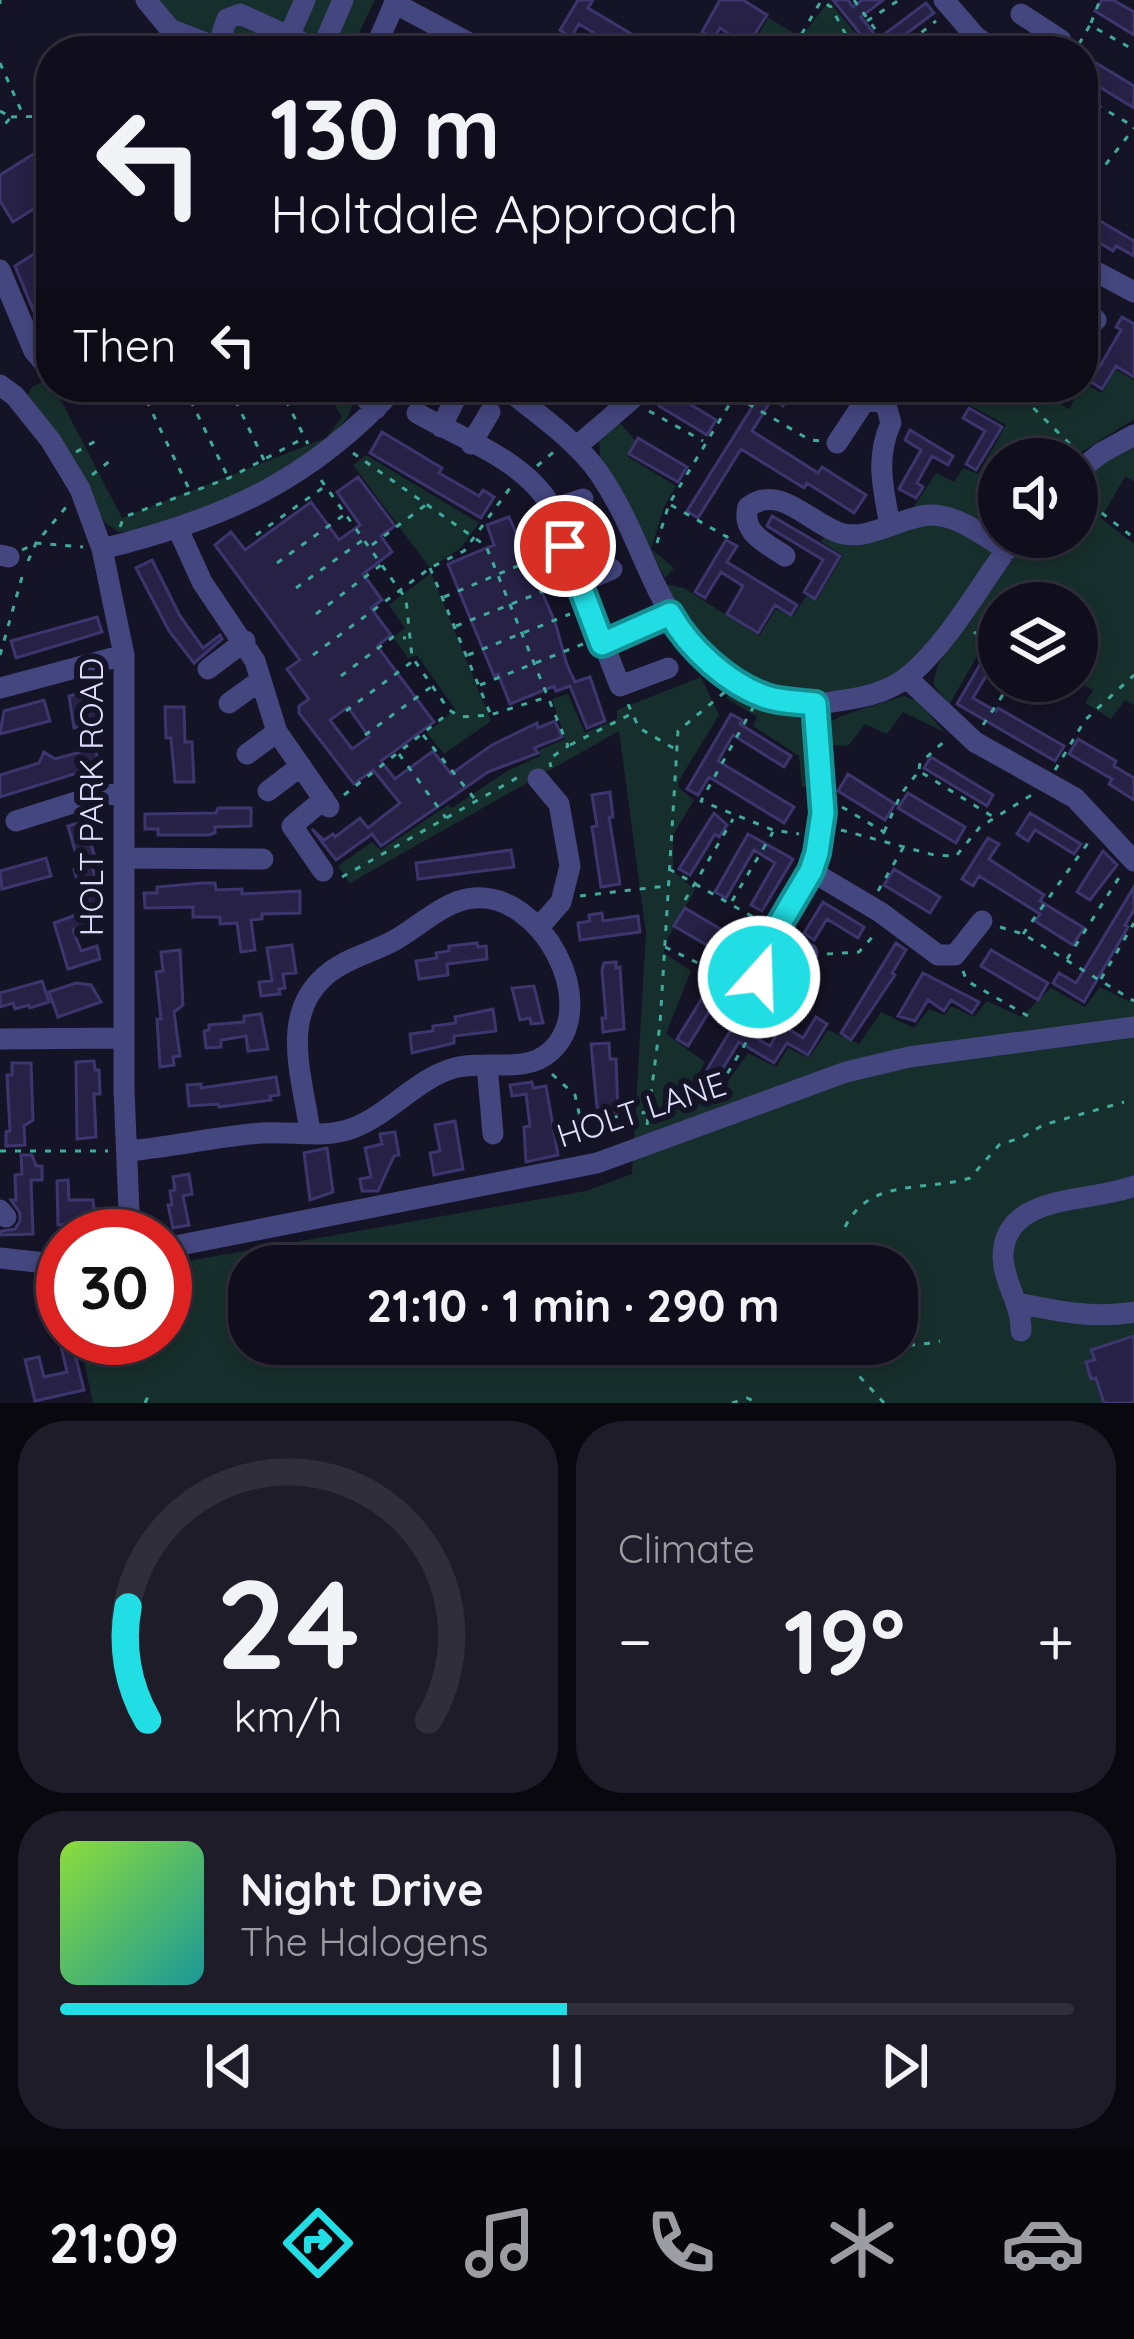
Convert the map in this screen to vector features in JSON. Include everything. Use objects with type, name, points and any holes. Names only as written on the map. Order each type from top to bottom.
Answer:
[{"type":"street","points":[[146,0],[170,29],[187,36]]},
{"type":"street","points":[[221,36],[235,8],[289,36],[305,0]]},
{"type":"street","points":[[327,36],[343,0]]},
{"type":"street","points":[[381,36],[396,2],[457,36]]},
{"type":"street","points":[[947,4],[975,36]]},
{"type":"street","points":[[1021,14],[1055,36]]},
{"type":"street","points":[[0,270],[36,353]]},
{"type":"street","points":[[1098,270],[1134,292]]},
{"type":"street","points":[[3,386],[36,376]]},
{"type":"street","name":"HOLT PARK ROAD","points":[[3,386],[80,489],[106,548],[124,655],[124,1038],[129,1209]]},
{"type":"street","points":[[370,402],[376,409]]},
{"type":"street","points":[[106,548],[178,529],[246,503],[314,463],[382,402]]},
{"type":"street","points":[[441,427],[454,402]]},
{"type":"street","points":[[522,402],[598,472],[681,634],[737,681],[761,694],[815,704],[865,698],[907,678],[958,620],[1001,558]]},
{"type":"street","points":[[572,444],[627,402]]},
{"type":"street","points":[[837,443],[864,402]]},
{"type":"street","points":[[882,402],[891,423],[880,463],[890,525]]},
{"type":"street","points":[[471,444],[490,412]]},
{"type":"street","points":[[417,413],[538,485],[620,686],[668,668]]},
{"type":"street","points":[[1098,459],[1134,435]]},
{"type":"street","points":[[785,556],[746,524],[748,507],[768,497],[853,535],[932,515],[978,530]]},
{"type":"street","points":[[551,510],[583,499]]},
{"type":"street","points":[[178,529],[202,582],[245,641],[277,732],[327,803],[292,826],[323,871]]},
{"type":"street","points":[[565,546],[601,533]]},
{"type":"street","points":[[578,580],[613,569]]},
{"type":"street","points":[[601,641],[670,614]]},
{"type":"street","points":[[208,669],[245,641]]},
{"type":"street","points":[[0,688],[124,655]]},
{"type":"street","points":[[907,678],[965,735],[1075,798],[1130,865]]},
{"type":"street","points":[[229,703],[261,680]]},
{"type":"street","points":[[806,954],[782,985],[765,985],[756,969],[811,871],[821,832],[815,704]]},
{"type":"street","points":[[247,754],[277,732]]},
{"type":"street","points":[[268,791],[301,766]]},
{"type":"street","points":[[540,774],[559,804],[570,866],[562,902],[540,926]]},
{"type":"street","points":[[16,821],[94,796],[124,793]]},
{"type":"street","points":[[124,858],[262,859]]},
{"type":"street","points":[[811,871],[938,955],[955,955],[982,921]]},
{"type":"street","points":[[128,1151],[242,1135],[310,1133],[354,1128],[437,1075],[458,1067],[538,1059],[561,1039],[569,1007],[561,964],[540,926],[518,910],[472,898],[343,964],[319,982],[308,999],[296,1047],[310,1133]]},
{"type":"street","name":"HOLT LANE","points":[[192,1243],[597,1163],[846,1072],[909,1057],[1134,1027]]},
{"type":"street","points":[[0,1039],[124,1038]]},
{"type":"street","points":[[487,1065],[493,1134]]},
{"type":"street","points":[[1021,1331],[1022,1314],[1003,1262],[1005,1241],[1018,1219],[1046,1203],[1134,1186]]},
{"type":"street","points":[[0,1258],[36,1262]]},
{"type":"street","points":[[1017,1303],[1068,1313],[1112,1316],[1134,1312]]},
{"type":"path","points":[[800,36],[821,0],[831,7],[846,35],[842,36]]},
{"type":"path","points":[[854,0],[881,36]]},
{"type":"path","points":[[867,21],[899,0]]},
{"type":"path","points":[[1084,36],[1100,0]]},
{"type":"path","points":[[912,36],[947,4]]},
{"type":"path","points":[[1090,25],[1134,50]]},
{"type":"path","points":[[0,63],[24,117]]},
{"type":"path","points":[[1098,106],[1134,127],[1098,172]]},
{"type":"path","points":[[0,111],[11,117],[36,117]]},
{"type":"path","points":[[0,130],[11,117]]},
{"type":"path","points":[[147,402],[191,494]]},
{"type":"path","points":[[191,402],[229,478]]},
{"type":"path","points":[[236,402],[264,460]]},
{"type":"path","points":[[286,402],[326,485],[406,599],[414,660],[452,711],[461,717],[490,715],[546,698]]},
{"type":"path","points":[[649,402],[705,442]]},
{"type":"path","points":[[648,573],[669,504],[728,402]]},
{"type":"path","points":[[745,402],[810,440],[837,443]]},
{"type":"path","points":[[1027,402],[1064,438]]},
{"type":"path","points":[[62,460],[100,438]]},
{"type":"path","points":[[4,556],[36,543],[106,548],[124,517],[229,478],[304,438]]},
{"type":"path","points":[[337,443],[486,546],[568,746]]},
{"type":"path","points":[[314,655],[430,568],[464,551],[523,473],[572,444]]},
{"type":"path","points":[[0,655],[36,543],[111,460]]},
{"type":"path","points":[[256,535],[326,485]]},
{"type":"path","points":[[370,547],[428,503]]},
{"type":"path","points":[[669,504],[727,537],[746,524]]},
{"type":"path","points":[[1098,511],[1132,536],[1134,529]]},
{"type":"path","points":[[277,563],[346,514]]},
{"type":"path","points":[[296,588],[364,539]]},
{"type":"path","points":[[442,597],[565,546]]},
{"type":"path","points":[[316,614],[382,564]]},
{"type":"path","points":[[430,568],[490,715]]},
{"type":"path","points":[[454,627],[578,580]]},
{"type":"path","points":[[466,656],[588,607]]},
{"type":"path","points":[[958,620],[978,635]]},
{"type":"path","points":[[341,676],[393,638],[408,638]]},
{"type":"path","points":[[478,686],[601,641]]},
{"type":"path","points":[[346,711],[414,660]]},
{"type":"path","points":[[761,694],[701,801],[773,830],[880,839],[945,857],[956,856],[980,827],[1047,784],[1085,720],[1134,676]]},
{"type":"path","points":[[646,1145],[659,1024],[678,731],[737,681]]},
{"type":"path","points":[[365,736],[433,686]]},
{"type":"path","points":[[620,686],[640,728],[676,750]]},
{"type":"path","points":[[965,735],[982,727],[998,702]]},
{"type":"path","points":[[327,803],[452,711]]},
{"type":"path","points":[[323,871],[332,883],[477,800],[540,774],[549,759],[568,746],[632,713]]},
{"type":"path","points":[[422,734],[477,800]]},
{"type":"path","points":[[880,839],[901,794],[920,771],[920,763],[934,751]]},
{"type":"path","points":[[398,752],[446,818]]},
{"type":"path","points":[[920,771],[994,818]]},
{"type":"path","points":[[822,796],[884,832]]},
{"type":"path","points":[[685,900],[735,817]]},
{"type":"path","points":[[1023,934],[1101,824]]},
{"type":"path","points":[[730,904],[773,830]]},
{"type":"path","points":[[806,954],[859,952],[904,846]]},
{"type":"path","points":[[1066,960],[1130,865]]},
{"type":"path","points":[[668,868],[775,931]]},
{"type":"path","points":[[562,902],[667,886]]},
{"type":"path","points":[[982,921],[1023,934],[1134,1001]]},
{"type":"path","points":[[1100,980],[1134,923]]},
{"type":"path","points":[[664,946],[735,981]]},
{"type":"path","points":[[955,955],[968,981],[1035,1020]]},
{"type":"path","points":[[712,1099],[753,1031],[783,1010],[782,985]]},
{"type":"path","points":[[718,1012],[730,991]]},
{"type":"path","points":[[538,1059],[575,1095],[581,1122],[648,1112]]},
{"type":"path","points":[[844,1227],[857,1205],[885,1190],[970,1178],[999,1145],[1043,1125],[1124,1102]]},
{"type":"path","points":[[0,1151],[128,1151]]},
{"type":"path","points":[[884,1403],[860,1376],[861,1358],[886,1348],[940,1340]]},
{"type":"path","points":[[145,1403],[151,1390]]},
{"type":"path","points":[[732,1403],[747,1398],[758,1403]]},
{"type":"green space","points":[[135,0],[375,0],[357,36],[161,35]]},
{"type":"green space","points":[[829,1],[858,36],[802,36]]},
{"type":"green space","points":[[768,18],[799,36],[758,36]]},
{"type":"green space","points":[[1115,369],[1134,380],[1134,419],[1098,442],[1098,438],[999,438],[1006,425],[966,403],[1057,402],[1069,409],[1073,402],[1098,402],[1098,391],[1102,393]]},
{"type":"green space","points":[[36,385],[36,402],[62,402],[122,518],[326,438],[342,417],[332,402],[352,406],[341,426],[318,447],[287,468],[212,505],[119,532],[105,523],[27,396]]},
{"type":"green space","points":[[619,422],[635,440],[627,456],[676,486],[651,549],[674,568],[665,578],[600,456],[599,438]]},
{"type":"green space","points":[[1134,446],[1134,481],[1125,477],[1101,518],[1134,544],[1134,705],[1125,700],[1111,719],[1085,703],[1098,702],[1098,582],[997,582],[1014,558],[1098,558],[1098,465]]},
{"type":"green space","points":[[366,455],[479,523],[461,548],[430,568],[353,465]]},
{"type":"green space","points":[[963,468],[978,474],[978,558],[990,558],[923,651],[906,667],[867,687],[802,692],[739,675],[702,644],[666,584],[684,588],[759,636],[776,609],[793,617],[806,596],[817,600],[843,555],[821,542],[826,534],[911,511],[936,473],[954,482]]},
{"type":"green space","points":[[431,573],[491,721],[444,754],[427,733],[455,709],[417,655],[408,658],[393,637],[405,628],[389,605]]},
{"type":"green space","points":[[978,608],[978,655],[949,705],[933,684],[938,664]]},
{"type":"green space","points":[[701,677],[719,715],[678,782],[694,800],[673,835],[673,871],[695,890],[664,945],[664,953],[691,971],[666,1034],[705,1062],[695,1080],[722,1090],[748,1053],[776,1067],[788,1048],[809,1058],[828,1030],[859,1044],[881,1012],[914,1028],[929,1009],[945,1015],[951,1006],[974,1017],[987,1001],[1021,1017],[1051,988],[1085,1007],[1100,987],[1128,1001],[1134,999],[1134,1403],[93,1403],[85,1365],[192,1365],[192,1260],[228,1254],[228,1365],[918,1365],[918,1245],[279,1245],[586,1191],[632,1174],[646,933],[619,731],[350,883],[338,866],[372,842],[381,850],[448,805],[452,808],[507,771],[540,756],[539,750],[565,739],[552,699],[568,694],[585,733],[617,719],[617,710]]},
{"type":"green space","points":[[730,693],[802,720],[812,786],[802,787],[799,756],[753,726],[757,717],[726,698]]},
{"type":"green space","points":[[904,696],[918,701],[944,732],[903,712],[887,734],[865,724],[848,746],[824,744],[824,726],[830,722]]},
{"type":"building","points":[[578,0],[593,0],[588,8],[635,36],[599,36],[579,24],[572,36],[560,30]]},
{"type":"building","points":[[720,0],[743,0],[767,15],[753,36],[732,36],[720,28],[715,36],[702,32]]},
{"type":"building","points":[[833,0],[848,0],[853,7],[862,0],[883,0],[861,17],[876,36],[862,36]]},
{"type":"building","points":[[1102,0],[1113,0],[1134,12],[1134,35],[1095,11]]},
{"type":"building","points":[[926,3],[934,13],[903,36],[882,36]]},
{"type":"building","points":[[1098,64],[1134,86],[1134,108],[1098,86]]},
{"type":"building","points":[[36,152],[36,207],[13,222],[0,201],[0,175]]},
{"type":"building","points":[[1098,220],[1134,241],[1134,256],[1116,246],[1113,251],[1098,242]]},
{"type":"building","points":[[36,253],[36,317],[15,266]]},
{"type":"building","points":[[1122,317],[1134,324],[1134,377],[1116,366],[1102,389],[1098,369],[1121,330],[1116,327]]},
{"type":"building","points":[[661,402],[686,402],[716,420],[707,435],[659,406]]},
{"type":"building","points":[[770,402],[752,431],[818,473],[822,467],[866,495],[854,513],[741,449],[698,518],[687,511],[754,404]]},
{"type":"building","points":[[969,408],[1002,427],[995,438],[981,438],[985,431],[963,418]]},
{"type":"building","points":[[910,430],[953,456],[948,465],[932,456],[917,483],[923,487],[916,498],[899,489],[921,450],[905,440]]},
{"type":"building","points":[[382,432],[442,468],[439,473],[479,496],[483,490],[494,497],[481,518],[370,453]]},
{"type":"building","points":[[638,438],[687,467],[678,482],[629,454]]},
{"type":"building","points":[[978,443],[978,467],[976,470],[966,464]]},
{"type":"building","points":[[358,477],[395,526],[381,536],[392,552],[363,574],[382,600],[371,608],[391,635],[377,646],[434,722],[381,761],[395,779],[433,751],[451,774],[492,745],[537,723],[538,728],[555,721],[562,737],[534,748],[538,753],[488,772],[381,846],[372,834],[336,860],[312,829],[324,840],[360,818],[368,828],[400,803],[373,770],[354,784],[299,713],[299,706],[309,699],[287,669],[300,660],[215,545],[231,532],[245,550],[311,502],[339,540],[360,525],[337,492]],"holes":[[[348,707],[369,737],[352,749],[330,720]]]},
{"type":"building","points":[[772,516],[840,556],[815,599],[804,592],[823,560],[767,526]]},
{"type":"building","points":[[509,517],[555,622],[575,682],[590,677],[605,721],[587,728],[570,686],[556,691],[554,686],[510,704],[498,674],[494,676],[448,564],[494,545],[487,525]]},
{"type":"building","points":[[726,540],[737,546],[727,562],[797,605],[791,615],[775,605],[758,633],[727,614],[743,586],[721,572],[705,598],[695,592]]},
{"type":"building","points":[[152,560],[180,616],[203,648],[220,635],[222,639],[194,663],[169,631],[136,568]]},
{"type":"building","points":[[97,617],[102,632],[16,658],[11,641]]},
{"type":"building","points":[[978,668],[973,698],[1064,746],[1055,761],[957,704]]},
{"type":"building","points":[[93,689],[97,721],[74,728],[69,696]]},
{"type":"building","points":[[44,700],[50,721],[0,734],[4,711]]},
{"type":"building","points":[[165,707],[184,707],[185,742],[192,742],[194,782],[175,782]]},
{"type":"building","points":[[731,714],[791,756],[784,767],[733,735],[718,761],[794,807],[784,823],[709,777],[698,795],[687,789]]},
{"type":"building","points":[[1078,739],[1116,761],[1114,766],[1134,778],[1134,800],[1109,784],[1112,779],[1069,754]]},
{"type":"building","points":[[95,748],[98,761],[85,765],[87,770],[0,797],[0,775],[39,763],[44,752],[55,759]]},
{"type":"building","points":[[931,757],[993,795],[987,806],[924,768]]},
{"type":"building","points":[[848,774],[895,804],[885,820],[838,791]]},
{"type":"building","points":[[610,792],[613,817],[609,817],[620,884],[601,887],[592,795]]},
{"type":"building","points":[[908,793],[965,827],[956,843],[898,808]]},
{"type":"building","points":[[218,808],[251,808],[251,826],[215,827],[209,835],[158,835],[158,829],[145,829],[145,814],[216,813]]},
{"type":"building","points":[[714,813],[727,825],[719,837],[715,834],[690,875],[679,869]]},
{"type":"building","points":[[1030,813],[1081,844],[1074,854],[1035,830],[1028,841],[1017,834]]},
{"type":"building","points":[[79,823],[80,829],[86,827],[101,897],[96,899],[98,906],[81,911],[74,870],[80,868],[68,826]]},
{"type":"building","points":[[748,834],[793,859],[762,911],[751,905],[775,863],[754,850],[726,898],[715,892]]},
{"type":"building","points":[[988,838],[999,844],[989,859],[1044,895],[1040,901],[1084,928],[1073,945],[1035,921],[1040,914],[979,876],[973,886],[962,879]]},
{"type":"building","points":[[511,850],[514,867],[418,879],[416,863]]},
{"type":"building","points":[[1103,851],[1117,865],[1090,900],[1077,892]]},
{"type":"building","points":[[46,858],[51,876],[2,889],[0,871]]},
{"type":"building","points":[[894,869],[940,897],[930,913],[884,885]]},
{"type":"building","points":[[215,883],[216,890],[242,889],[242,894],[300,891],[300,913],[262,914],[262,919],[251,920],[255,950],[241,952],[237,923],[220,924],[220,917],[193,917],[193,907],[145,908],[144,893],[157,893],[157,887]]},
{"type":"building","points":[[1134,887],[1128,927],[1084,1002],[1053,983],[1059,973],[1076,983]]},
{"type":"building","points":[[823,902],[864,927],[858,938],[827,919],[814,940],[804,933]]},
{"type":"building","points":[[685,908],[749,946],[741,965],[674,926]]},
{"type":"building","points":[[87,911],[91,924],[73,930],[81,951],[97,946],[100,959],[68,969],[54,923]]},
{"type":"building","points":[[602,913],[603,921],[638,916],[640,932],[580,940],[578,923]]},
{"type":"building","points":[[896,943],[906,950],[895,975],[851,1040],[841,1033]]},
{"type":"building","points":[[292,945],[296,973],[283,974],[285,988],[279,989],[280,994],[261,996],[259,982],[272,981],[267,948]]},
{"type":"building","points":[[449,946],[486,946],[487,959],[447,964],[448,975],[419,979],[416,961],[437,958],[436,953],[449,951]]},
{"type":"building","points":[[180,950],[183,1005],[174,1012],[180,1056],[173,1057],[174,1065],[160,1067],[156,972],[163,971],[161,952]]},
{"type":"building","points":[[991,950],[1048,983],[1038,1000],[981,966]]},
{"type":"building","points":[[616,962],[624,1029],[603,1032],[602,970],[604,963]]},
{"type":"building","points":[[923,973],[979,1002],[972,1013],[951,1000],[944,1011],[928,1000],[915,1021],[898,1016]]},
{"type":"building","points":[[42,981],[49,1002],[30,1008],[15,1009],[13,1003],[0,1007],[0,993]]},
{"type":"building","points":[[712,982],[723,989],[688,1046],[677,1039]]},
{"type":"building","points":[[76,983],[91,985],[101,1002],[58,1017],[49,992]]},
{"type":"building","points":[[534,986],[543,1023],[531,1024],[530,1018],[520,1020],[512,988]]},
{"type":"building","points":[[747,1003],[758,1009],[745,1031],[770,1046],[782,1025],[803,1038],[816,1017],[827,1024],[808,1055],[787,1043],[774,1063],[739,1042],[713,1085],[702,1078]]},
{"type":"building","points":[[493,1009],[496,1031],[454,1036],[454,1043],[412,1053],[410,1034],[433,1031],[433,1026],[456,1023],[455,1017]]},
{"type":"building","points":[[261,1014],[268,1049],[248,1051],[246,1036],[206,1048],[204,1031],[209,1025],[244,1022],[244,1016]]},
{"type":"building","points":[[609,1043],[610,1059],[616,1059],[618,1112],[606,1113],[606,1107],[597,1108],[591,1044]]},
{"type":"building","points":[[94,1061],[100,1094],[94,1094],[96,1137],[77,1139],[76,1062]]},
{"type":"building","points":[[12,1063],[31,1063],[33,1120],[24,1126],[25,1145],[6,1146],[6,1132],[10,1131],[7,1075],[12,1075]]},
{"type":"building","points":[[276,1077],[279,1095],[270,1096],[271,1100],[189,1106],[187,1085],[201,1084],[201,1088]]},
{"type":"building","points":[[532,1082],[533,1088],[546,1086],[558,1155],[526,1162],[524,1127],[530,1126],[526,1094],[512,1096],[510,1085]]},
{"type":"building","points":[[455,1121],[463,1169],[434,1175],[430,1153],[440,1151],[435,1125]]},
{"type":"building","points":[[395,1132],[399,1155],[394,1156],[378,1191],[362,1191],[360,1179],[371,1177],[365,1148],[382,1144],[380,1134]]},
{"type":"building","points":[[327,1148],[333,1192],[310,1200],[304,1153]]},
{"type":"building","points":[[21,1155],[32,1155],[36,1166],[42,1166],[42,1180],[31,1180],[33,1234],[1,1235],[20,1221],[11,1200],[16,1200],[15,1175],[22,1174]]},
{"type":"building","points":[[189,1174],[192,1194],[183,1196],[186,1209],[169,1209],[170,1191],[175,1190],[173,1177]]},
{"type":"building","points":[[68,1180],[69,1200],[93,1200],[94,1209],[58,1209],[57,1181]]},
{"type":"building","points":[[1134,1336],[1134,1403],[1104,1403],[1086,1362],[1095,1360],[1091,1350]]},
{"type":"building","points":[[36,1358],[44,1377],[67,1372],[65,1365],[78,1365],[84,1390],[35,1401],[25,1360]]},
{"type":"route","points":[[565,546],[602,644],[670,614],[681,634],[725,675],[766,697],[815,704],[823,826],[811,871],[757,962],[759,977]]}]
